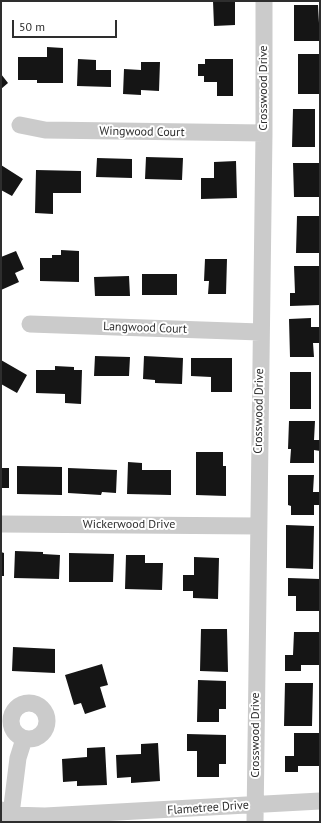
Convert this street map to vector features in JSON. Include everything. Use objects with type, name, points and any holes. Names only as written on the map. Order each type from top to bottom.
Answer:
[{"type":"street","name":"Crosswood Drive","points":[[255,822],[260,332],[264,133],[264,1]]},
{"type":"street","name":"Wingwood Court","points":[[20,125],[45,130],[264,133]]},
{"type":"street","name":"Langwood Court","points":[[30,324],[260,332]]},
{"type":"street","name":"Wickerwood Drive","points":[[1,524],[258,526]]},
{"type":"street","points":[[7,816],[18,758],[24,739]]},
{"type":"street","name":"Flametree Drive","points":[[7,816],[113,814],[320,801]]},
{"type":"building","points":[[213,1],[235,1],[235,25],[214,26]]},
{"type":"building","points":[[294,5],[318,5],[320,41],[294,41]]},
{"type":"building","points":[[47,47],[63,48],[63,83],[37,83],[37,80],[18,80],[18,57],[47,57]]},
{"type":"building","points":[[298,54],[320,54],[320,94],[298,94]]},
{"type":"building","points":[[78,59],[96,60],[96,70],[111,70],[111,87],[77,86]]},
{"type":"building","points":[[205,59],[233,59],[233,96],[217,96],[217,82],[204,82],[204,76],[198,76],[198,64],[205,64]]},
{"type":"building","points":[[141,62],[160,62],[159,91],[141,90],[141,95],[123,94],[124,69],[141,70]]},
{"type":"building","points":[[1,74],[8,83],[1,89]]},
{"type":"building","points":[[293,109],[315,109],[315,147],[292,147]]},
{"type":"building","points":[[146,157],[183,158],[182,180],[145,179]]},
{"type":"building","points":[[97,158],[132,159],[132,178],[96,177]]},
{"type":"building","points":[[236,161],[237,198],[201,199],[201,178],[214,178],[214,162]]},
{"type":"building","points":[[293,163],[319,163],[319,197],[294,197]]},
{"type":"building","points":[[1,165],[23,179],[12,196],[1,190]]},
{"type":"building","points":[[36,170],[81,171],[81,193],[53,193],[53,214],[35,213]]},
{"type":"building","points":[[297,216],[319,216],[319,253],[296,253]]},
{"type":"building","points":[[61,250],[79,251],[79,282],[40,281],[40,258],[52,258],[52,255],[61,255]]},
{"type":"building","points":[[16,251],[24,269],[15,273],[19,282],[1,290],[1,257]]},
{"type":"building","points":[[205,259],[227,259],[226,294],[208,294],[209,281],[204,281]]},
{"type":"building","points":[[294,266],[320,266],[320,305],[290,306],[290,293],[295,293]]},
{"type":"building","points":[[142,274],[177,274],[177,295],[142,295]]},
{"type":"building","points":[[129,276],[130,296],[95,296],[94,277]]},
{"type":"building","points":[[311,318],[311,327],[320,327],[320,343],[313,343],[314,357],[290,357],[289,319]]},
{"type":"building","points":[[95,356],[130,357],[129,376],[94,376]]},
{"type":"building","points":[[144,356],[183,358],[182,384],[155,383],[155,380],[143,379]]},
{"type":"building","points":[[191,358],[232,358],[232,392],[211,392],[211,377],[191,376]]},
{"type":"building","points":[[1,360],[27,375],[17,393],[1,384]]},
{"type":"building","points":[[55,366],[74,367],[74,370],[82,370],[81,404],[65,403],[65,394],[36,393],[36,370],[55,370]]},
{"type":"building","points":[[290,372],[311,372],[311,409],[290,409]]},
{"type":"building","points":[[289,421],[315,421],[314,440],[320,440],[320,451],[314,450],[314,463],[290,463],[291,449],[288,449]]},
{"type":"building","points":[[196,452],[223,452],[223,466],[226,466],[226,496],[196,495]]},
{"type":"building","points":[[128,462],[142,463],[142,470],[171,470],[171,495],[127,494]]},
{"type":"building","points":[[17,466],[62,467],[62,495],[17,494]]},
{"type":"building","points":[[1,468],[9,468],[9,488],[1,488]]},
{"type":"building","points":[[68,468],[117,470],[116,493],[102,492],[101,495],[68,493]]},
{"type":"building","points":[[288,475],[314,475],[313,492],[320,492],[320,505],[314,505],[314,515],[291,515],[291,506],[288,505]]},
{"type":"building","points":[[286,525],[314,526],[313,569],[286,568]]},
{"type":"building","points":[[15,551],[43,552],[43,554],[60,555],[59,579],[14,578]]},
{"type":"building","points":[[1,552],[4,553],[4,576],[1,576]]},
{"type":"building","points":[[69,553],[114,554],[113,582],[69,582]]},
{"type":"building","points":[[126,555],[145,555],[145,563],[163,563],[162,590],[125,589]]},
{"type":"building","points":[[194,557],[219,558],[218,599],[193,598],[193,591],[183,591],[183,575],[194,575]]},
{"type":"building","points":[[288,578],[320,579],[320,611],[296,611],[296,596],[288,596]]},
{"type":"building","points":[[201,629],[227,629],[228,672],[200,671]]},
{"type":"building","points":[[294,632],[320,632],[320,665],[301,665],[301,671],[285,671],[285,655],[293,655]]},
{"type":"building","points":[[13,647],[55,649],[55,673],[12,671]]},
{"type":"building","points":[[102,664],[108,685],[100,687],[106,707],[85,714],[81,703],[74,705],[65,675]]},
{"type":"building","points":[[198,680],[226,681],[226,709],[219,709],[219,722],[197,722]]},
{"type":"building","points":[[285,683],[313,683],[312,726],[284,726]]},
{"type":"building","points":[[294,733],[320,733],[320,766],[298,766],[298,772],[285,772],[285,756],[294,756]]},
{"type":"building","points":[[187,734],[226,735],[226,764],[219,764],[219,777],[197,777],[197,751],[187,751]]},
{"type":"building","points":[[158,743],[160,781],[131,783],[131,777],[117,778],[116,755],[141,754],[141,744]]},
{"type":"building","points":[[105,747],[107,785],[77,786],[77,781],[63,782],[62,759],[87,757],[87,748]]}]
